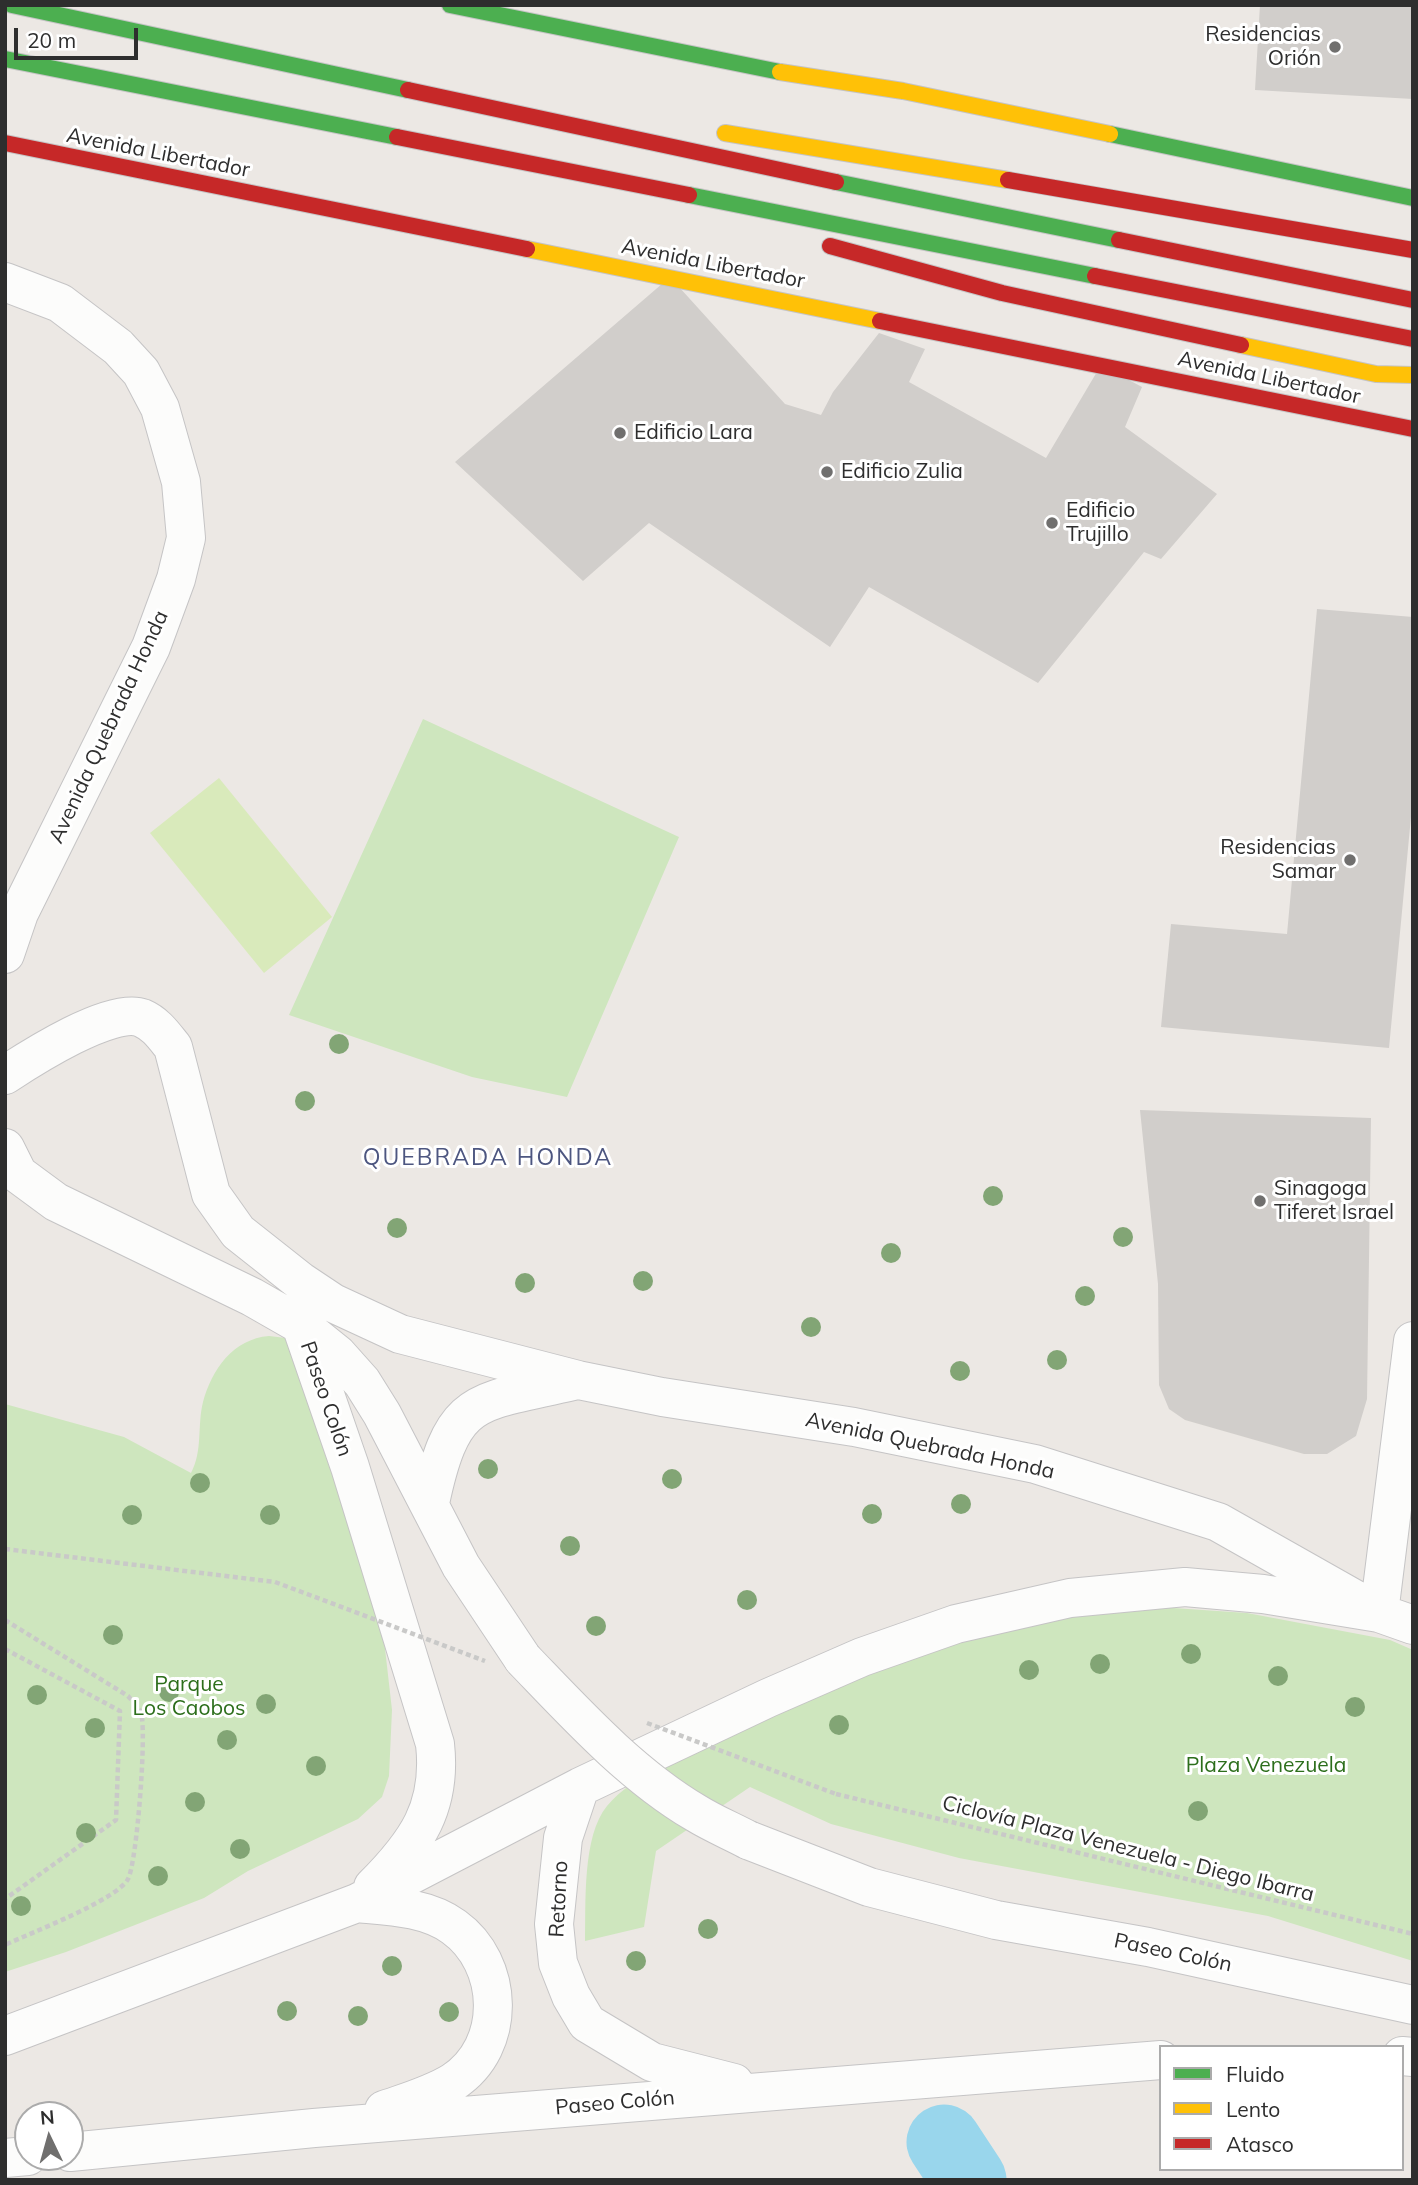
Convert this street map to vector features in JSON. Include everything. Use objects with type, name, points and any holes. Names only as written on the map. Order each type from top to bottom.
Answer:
[{"type":"main road","points":[[12,5],[774,169],[1413,300]]},
{"type":"main road","points":[[450,5],[751,66],[903,91],[1413,198]]},
{"type":"main road","points":[[5,59],[1413,339]]},
{"type":"main road","points":[[360,81],[484,93],[565,107]]},
{"type":"main road","points":[[713,131],[1292,227],[1413,250]]},
{"type":"main road","name":"Avenida Libertador","points":[[5,144],[1413,429]]},
{"type":"main road","points":[[704,198],[793,232]]},
{"type":"main road","points":[[819,242],[1002,293],[1376,374],[1413,375]]},
{"type":"street","name":"Avenida Quebrada Honda","points":[[5,282],[60,303],[118,347],[141,372],[160,408],[181,482],[186,538],[176,579],[151,648],[12,906],[5,954]]},
{"type":"street","name":"Avenida Quebrada Honda","points":[[5,1075],[69,1036],[108,1022],[140,1017],[158,1028],[173,1047],[211,1194],[238,1232],[274,1262],[333,1303],[400,1334],[578,1380],[662,1397],[854,1427],[1035,1464],[1218,1522],[1396,1619]]},
{"type":"street","points":[[5,1149],[18,1174],[56,1202],[93,1222],[178,1259],[300,1325]]},
{"type":"street","name":"Paseo Colón","points":[[300,1325],[337,1354],[362,1382],[430,1503],[461,1566],[523,1659],[578,1716],[642,1773],[695,1813],[748,1840],[869,1887],[996,1920],[1148,1947],[1413,2005]]},
{"type":"street","name":"Paseo Colón","points":[[300,1325],[358,1493],[435,1744],[438,1771],[435,1798],[421,1828],[393,1867],[357,1903]]},
{"type":"street","points":[[1396,1619],[1413,1341]]},
{"type":"street","name":"Avenida Quebrada Honda","points":[[430,1503],[440,1458],[450,1433],[466,1413],[488,1402],[578,1380]]},
{"type":"street","name":"Paseo Colón","points":[[5,2036],[357,1903],[580,1787],[862,1657],[956,1624],[1070,1598],[1185,1587],[1263,1594],[1396,1619]]},
{"type":"street","name":"Retorno","points":[[580,1787],[563,1838],[554,1924],[558,1964],[587,2023],[652,2062],[766,2091]]},
{"type":"street","points":[[314,2128],[376,2113],[455,2081],[480,2055],[494,2017],[492,1983],[475,1944],[453,1926],[429,1913],[357,1903]]},
{"type":"street","name":"Paseo Colón","points":[[84,2151],[314,2128],[1159,2060]]},
{"type":"path","points":[[5,1549],[275,1582]]},
{"type":"path","points":[[5,1620],[128,1696],[141,1712],[143,1729],[138,1818],[128,1880],[110,1897],[5,1945]]},
{"type":"path","points":[[5,1649],[120,1711],[116,1821],[5,1899]]},
{"type":"path","name":"Ciclovía Plaza Venezuela - Diego Ibarra","points":[[836,1794],[1413,1934]]},
{"type":"green space","points":[[423,719],[679,837],[567,1097],[472,1077],[289,1015]]},
{"type":"green space","points":[[219,778],[332,917],[264,973],[150,833]]},
{"type":"green space","name":"Parque Los Caobos","points":[[269,1336],[286,1338],[299,1350],[383,1631],[392,1710],[389,1776],[382,1797],[358,1819],[248,1871],[204,1898],[66,1952],[5,1972],[5,1404],[124,1437],[191,1473],[197,1456],[203,1402],[218,1367],[245,1343]]},
{"type":"green space","name":"Plaza Venezuela","points":[[1144,1606],[1247,1613],[1390,1640],[1413,1650],[1413,1961],[1268,1916],[959,1858],[831,1824],[750,1787],[656,1851],[644,1927],[585,1941],[587,1871],[593,1835],[607,1806],[644,1776],[853,1676],[924,1649],[997,1628]]},
{"type":"building","name":"Residencias Orión","points":[[1260,5],[1413,5],[1413,99],[1255,90]]},
{"type":"building","points":[[670,277],[785,404],[821,415],[833,392],[879,333],[925,349],[909,382],[1046,458],[1101,365],[1142,387],[1125,427],[1217,494],[1161,559],[1144,552],[1038,683],[869,587],[830,647],[649,523],[583,581],[455,462]]},
{"type":"building","name":"Residencias Samar","points":[[1317,609],[1413,617],[1413,796],[1389,1048],[1161,1027],[1171,924],[1287,934]]},
{"type":"building","name":"Sinagoga Tiferet Israel","points":[[1140,1110],[1371,1118],[1367,1399],[1356,1436],[1327,1454],[1304,1454],[1185,1420],[1169,1409],[1159,1385],[1158,1284]]},
{"type":"waterway","points":[[944,2142],[969,2180]]},
{"type":"traffic: fast","points":[[12,5],[408,90]]},
{"type":"traffic: fast","points":[[450,5],[780,72]]},
{"type":"traffic: fast","points":[[5,59],[397,137]]},
{"type":"traffic: fast","points":[[1110,134],[1413,198]]},
{"type":"traffic: fast","points":[[836,182],[1119,240]]},
{"type":"traffic: fast","points":[[689,195],[1095,276]]},
{"type":"traffic: slow","points":[[780,72],[903,91],[1110,134]]},
{"type":"traffic: slow","points":[[725,133],[1008,180]]},
{"type":"traffic: slow","points":[[527,249],[880,321]]},
{"type":"traffic: slow","points":[[1241,345],[1376,374],[1413,375]]},
{"type":"traffic: jam","points":[[408,90],[836,182]]},
{"type":"traffic: jam","points":[[397,137],[689,195]]},
{"type":"traffic: jam","points":[[5,143],[527,249]]},
{"type":"traffic: jam","points":[[1008,180],[1413,250]]},
{"type":"traffic: jam","points":[[1119,240],[1413,300]]},
{"type":"traffic: jam","points":[[830,246],[1002,293],[1241,345]]},
{"type":"traffic: jam","points":[[1095,276],[1413,339]]},
{"type":"traffic: jam","points":[[880,321],[1413,429]]},
{"type":"place","name":"Residencias Orión","points":[[1335,47]]},
{"type":"place","name":"Edificio Lara","points":[[620,433]]},
{"type":"place","name":"Edificio Zulia","points":[[827,472]]},
{"type":"place","name":"Edificio Trujillo","points":[[1052,523]]},
{"type":"place","name":"Residencias Samar","points":[[1350,860]]},
{"type":"place","name":"Sinagoga Tiferet Israel","points":[[1260,1201]]},
{"type":"district","name":"QUEBRADA HONDA","points":[[488,1158]]}]
